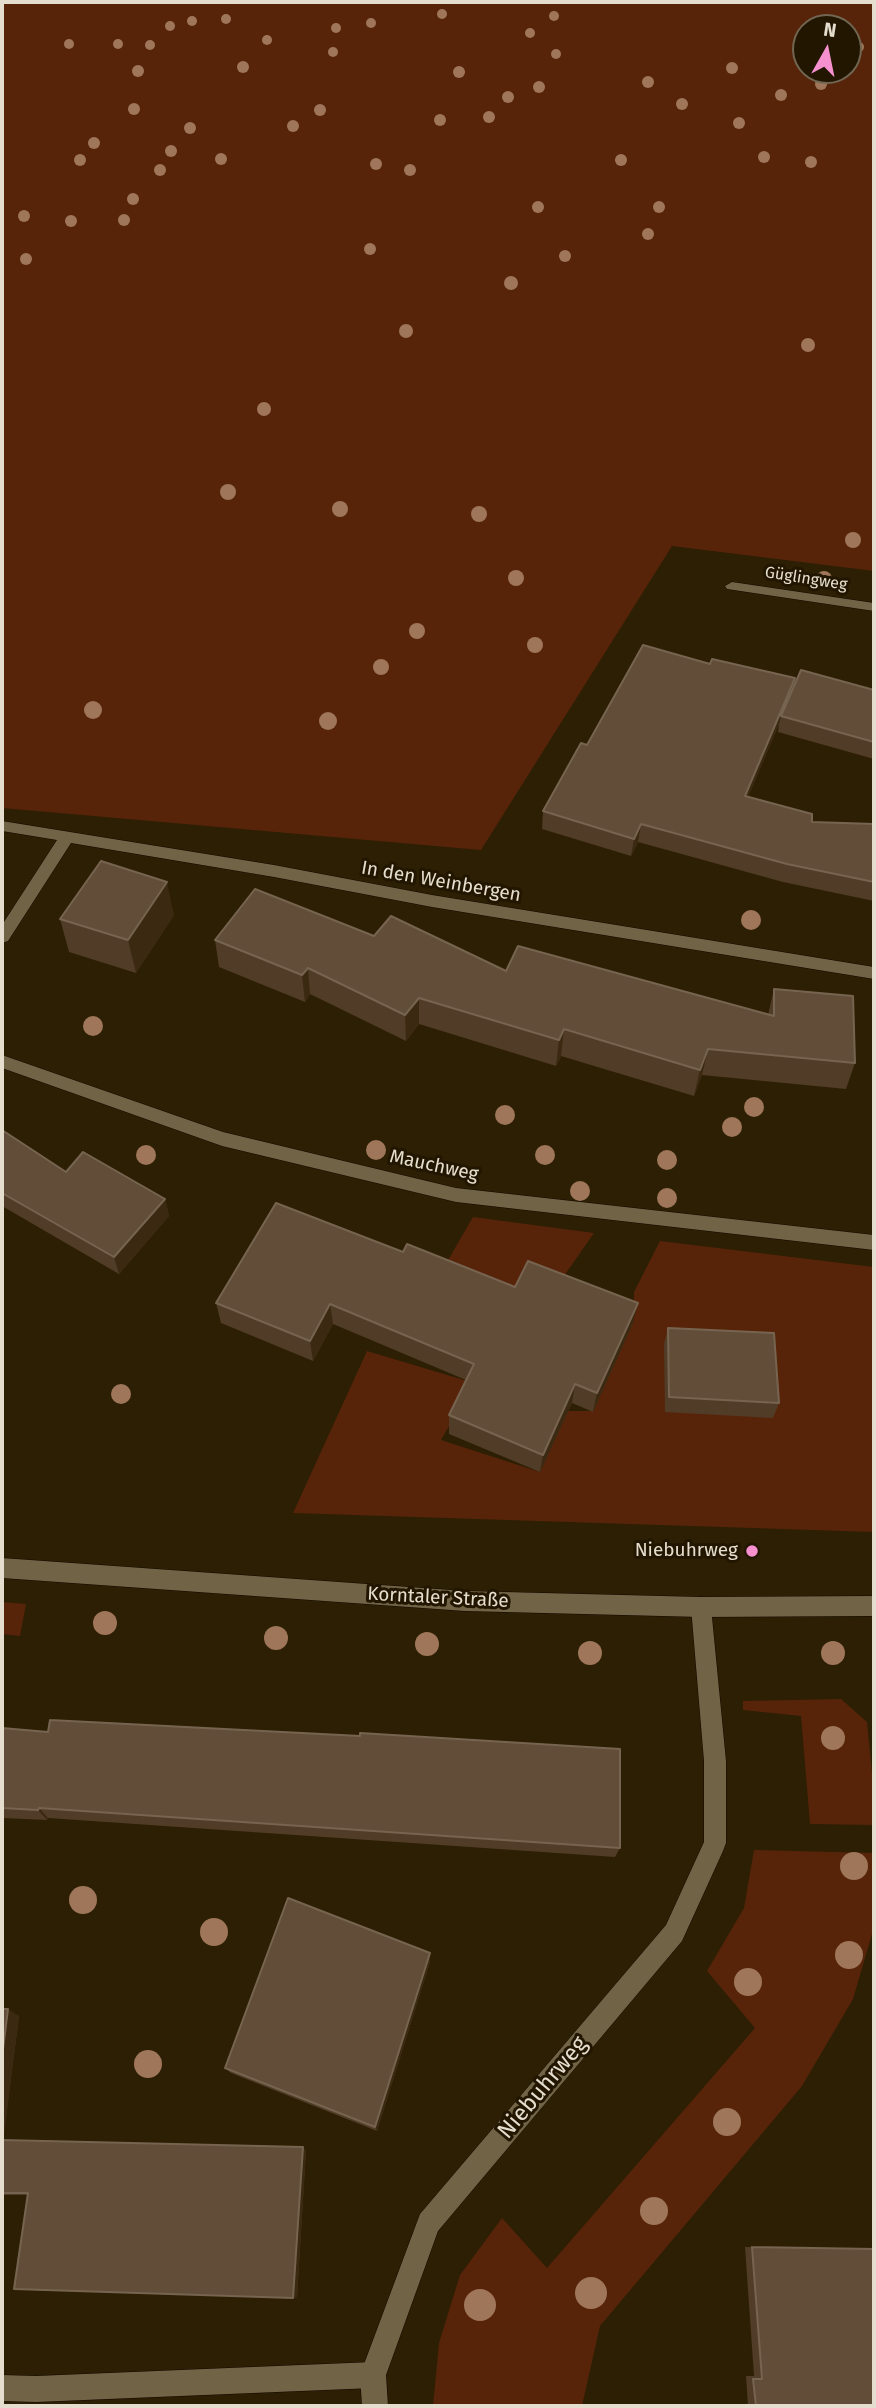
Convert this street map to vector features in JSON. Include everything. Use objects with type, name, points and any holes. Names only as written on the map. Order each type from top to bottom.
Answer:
[{"type":"street","name":"Güglingweg","points":[[732,586],[874,607]]},
{"type":"street","name":"In den Weinbergen","points":[[2,826],[274,871],[432,901],[874,973]]},
{"type":"street","points":[[2,937],[67,837]]},
{"type":"street","name":"Mauchweg","points":[[2,1061],[222,1139],[456,1195],[874,1242]]},
{"type":"street","name":"Korntaler Straße","points":[[2,1568],[465,1601],[701,1607],[874,1606]]},
{"type":"street","name":"Niebuhrweg","points":[[375,2406],[373,2375],[429,2224],[674,1933],[715,1843],[715,1760],[701,1607]]},
{"type":"street","points":[[2,2388],[36,2389],[373,2375]]},
{"type":"shaded area","points":[[2,2],[874,2],[874,571],[672,546],[481,850],[2,808]]},
{"type":"shaded area","points":[[473,1217],[594,1233],[557,1286],[518,1298],[444,1267]]},
{"type":"shaded area","points":[[660,1241],[874,1267],[874,1532],[293,1513],[367,1351],[474,1383],[441,1440],[540,1472],[568,1411],[593,1411],[633,1323],[634,1292]]},
{"type":"shaded area","points":[[2,1602],[26,1604],[20,1636],[2,1634]]},
{"type":"shaded area","points":[[841,1699],[867,1722],[874,1794],[874,1825],[810,1824],[801,1716],[743,1710],[743,1701]]},
{"type":"shaded area","points":[[754,1850],[874,1853],[874,1927],[853,1999],[802,2086],[600,2326],[582,2406],[433,2406],[439,2343],[460,2275],[502,2218],[547,2268],[755,2028],[707,1971],[744,1908]]},
{"type":"building","points":[[643,645],[710,664],[712,659],[795,678],[745,796],[812,814],[812,822],[874,824],[874,882],[787,864],[641,824],[634,839],[543,811],[581,743],[587,745]]},
{"type":"building","points":[[801,670],[874,690],[874,742],[781,716]]},
{"type":"building","points":[[101,861],[167,882],[128,940],[60,919]]},
{"type":"building","points":[[255,889],[374,936],[391,916],[506,971],[518,946],[774,1016],[774,989],[853,996],[855,1063],[708,1049],[700,1070],[564,1029],[559,1040],[419,998],[405,1015],[308,968],[302,975],[215,940]]},
{"type":"building","points":[[2,1130],[66,1172],[83,1152],[165,1199],[114,1257],[2,1193]]},
{"type":"building","points":[[276,1203],[403,1252],[407,1244],[515,1287],[528,1261],[638,1303],[597,1393],[575,1384],[543,1455],[449,1415],[474,1364],[330,1304],[310,1341],[216,1303]]},
{"type":"building","points":[[668,1328],[774,1333],[779,1403],[669,1397]]},
{"type":"building","points":[[50,1720],[360,1736],[360,1733],[620,1749],[620,1848],[39,1808],[2,1808],[2,1728],[48,1732]]},
{"type":"building","points":[[288,1898],[430,1953],[375,2127],[225,2068]]},
{"type":"building","points":[[2,2009],[8,2009],[2,2057]]},
{"type":"building","points":[[2,2140],[303,2147],[293,2298],[14,2289],[28,2193],[2,2193]]},
{"type":"building","points":[[752,2247],[874,2249],[874,2406],[756,2406],[753,2379],[762,2379]]},
{"type":"place","name":"Niebuhrweg","points":[[752,1551]]}]
